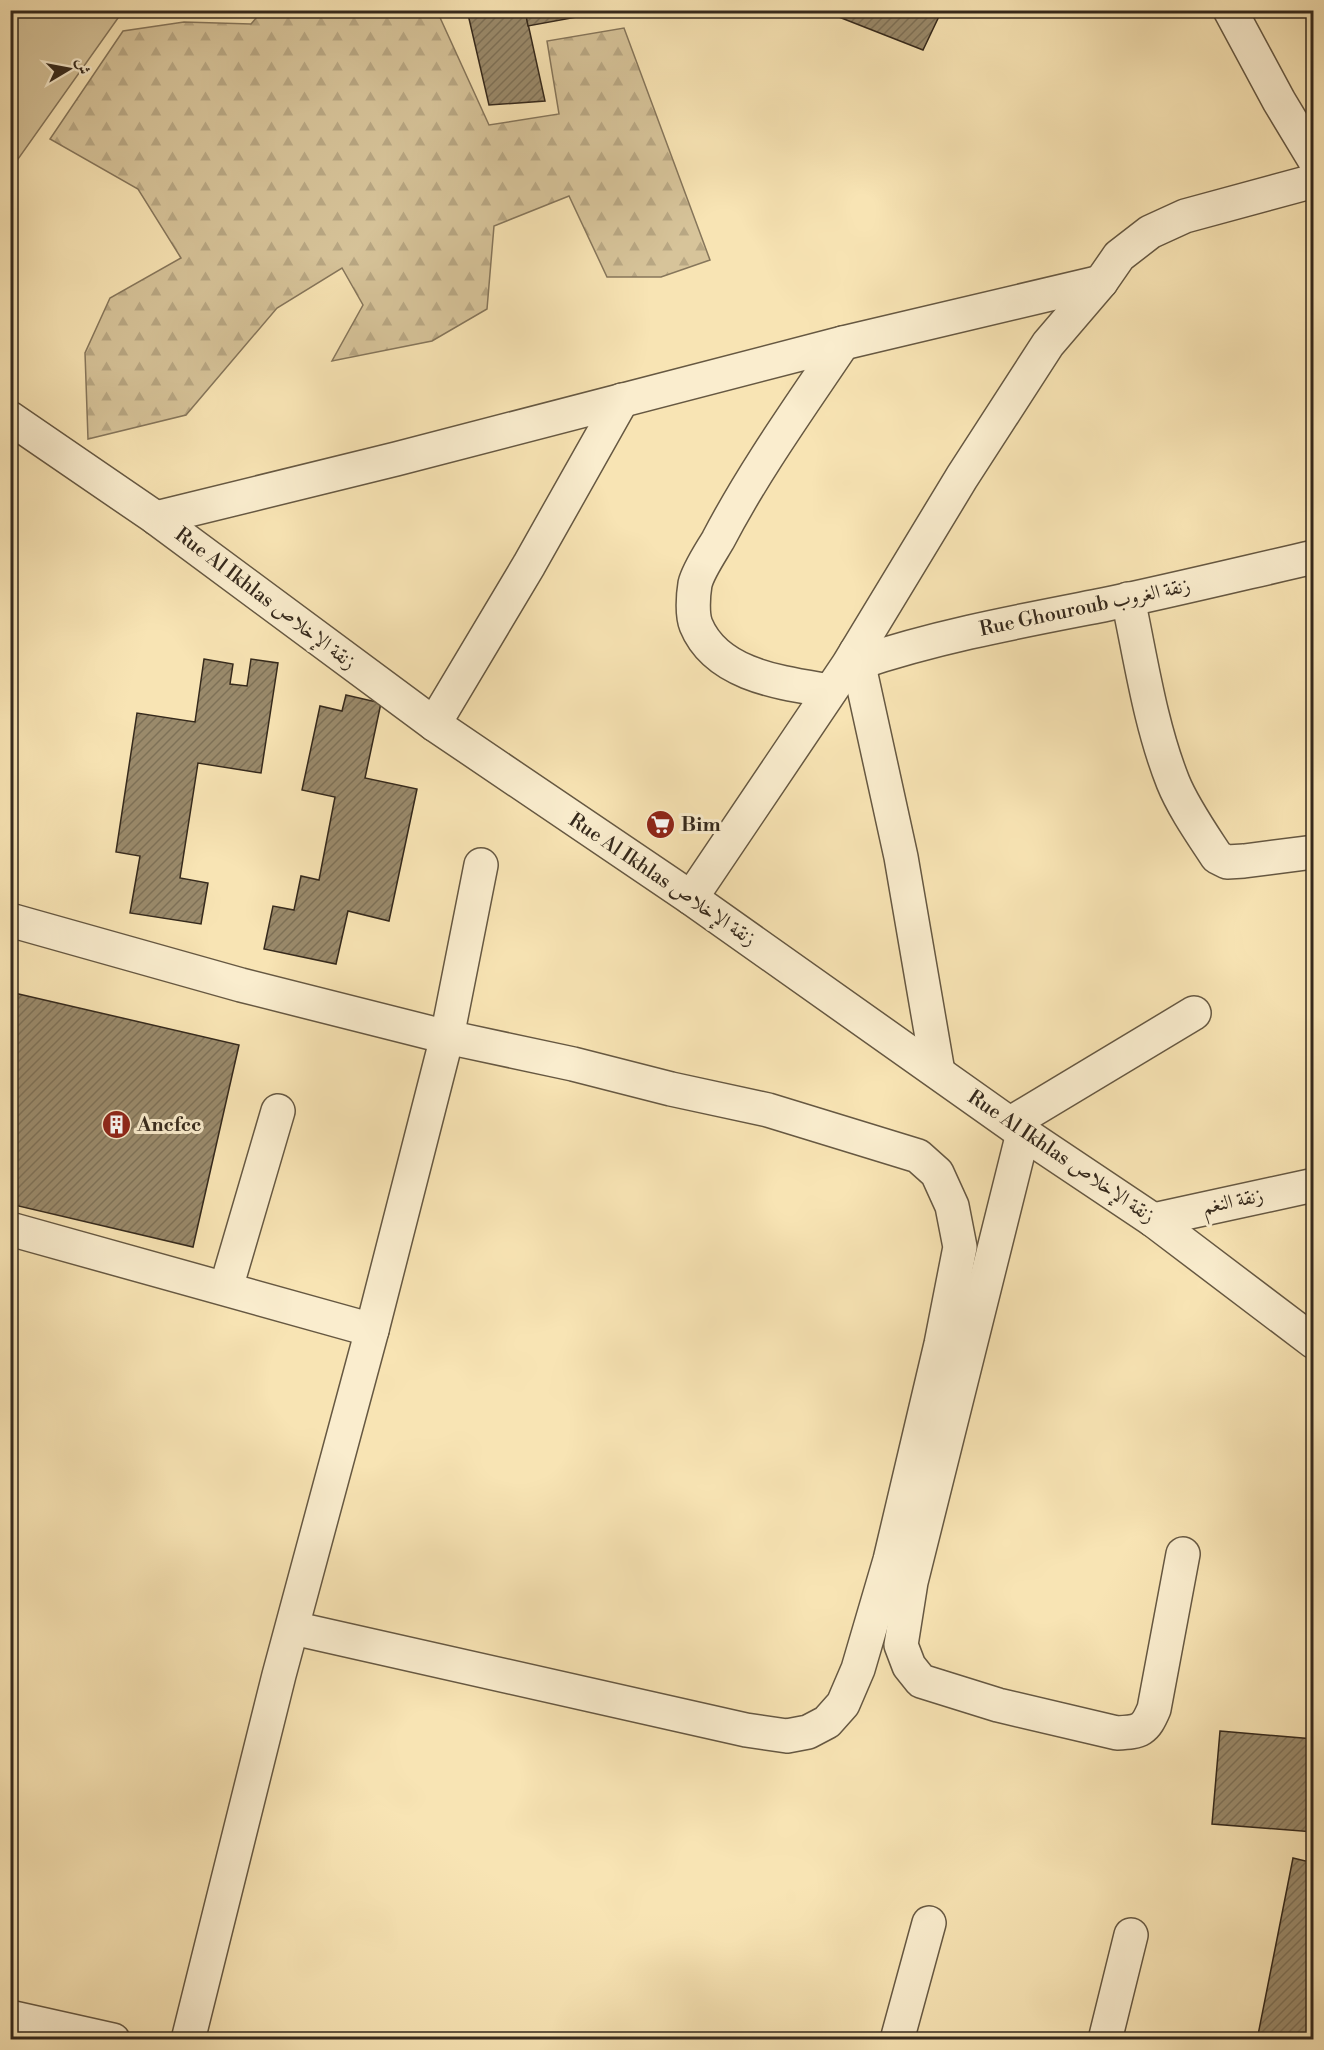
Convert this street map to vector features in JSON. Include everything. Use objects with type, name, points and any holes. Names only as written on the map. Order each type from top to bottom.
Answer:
[{"type":"street","points":[[1230,10],[1279,101],[1314,159]]},
{"type":"street","points":[[691,898],[830,691],[857,657],[962,477],[1048,344],[1101,282],[1119,256],[1150,232],[1185,216],[1314,181]]},
{"type":"street","points":[[156,518],[407,456],[843,343],[1101,282]]},
{"type":"street","points":[[830,691],[794,685],[734,667],[721,658],[704,639],[695,624],[693,603],[695,583],[732,512],[843,343]]},
{"type":"street","points":[[434,724],[529,565],[622,400]]},
{"type":"street","name":"Rue Al Ikhlas زنقة الإخلاص","points":[[10,418],[156,518],[434,724],[691,898],[1017,1128],[1153,1220],[1314,1342]]},
{"type":"street","name":"Rue Ghouroub زنقة الغروب","points":[[857,657],[1314,557]]},
{"type":"street","points":[[1128,599],[1161,749],[1174,784],[1217,857],[1227,862],[1314,852]]},
{"type":"street","points":[[857,657],[901,857],[938,1072]]},
{"type":"street","points":[[188,2040],[279,1675],[372,1330],[447,1037],[481,865]]},
{"type":"street","points":[[10,920],[241,986],[447,1037],[768,1110],[918,1156],[937,1173],[952,1206],[960,1247],[942,1344],[890,1560],[858,1669],[843,1704],[827,1722],[808,1732],[787,1736],[746,1730],[293,1628]]},
{"type":"street","points":[[1182,1554],[1154,1709],[1147,1726],[1135,1732],[1117,1733],[998,1705],[921,1681],[909,1665],[901,1645],[911,1582],[1017,1128],[1194,1013]]},
{"type":"street","points":[[226,1288],[278,1111]]},
{"type":"street","name":"زنقة النغم","points":[[1153,1220],[1314,1185]]},
{"type":"street","points":[[10,1229],[372,1330]]},
{"type":"street","points":[[897,2040],[929,1923]]},
{"type":"street","points":[[1105,2040],[1131,1935]]},
{"type":"street","points":[[10,2017],[113,2040]]},
{"type":"green space","points":[[10,11],[123,11],[11,169]]},
{"type":"green space","points":[[262,11],[437,11],[489,125],[559,114],[547,41],[624,28],[710,260],[661,277],[607,277],[569,196],[494,226],[487,309],[432,341],[332,361],[363,305],[342,268],[277,308],[186,415],[88,439],[85,353],[110,298],[181,258],[138,189],[50,139],[123,31],[184,22],[251,24]]},
{"type":"building","points":[[467,10],[525,10],[545,101],[489,105]]},
{"type":"building","points":[[525,10],[615,10],[528,26]]},
{"type":"building","points":[[821,10],[942,10],[923,50]]},
{"type":"building","points":[[204,659],[233,664],[230,684],[247,686],[251,659],[278,663],[261,773],[198,763],[180,878],[208,883],[201,924],[130,913],[140,856],[116,852],[137,713],[195,722]]},
{"type":"building","points":[[346,695],[381,703],[365,778],[417,789],[389,921],[348,911],[336,964],[264,949],[273,906],[294,910],[301,876],[319,880],[335,797],[302,790],[320,706],[342,711]]},
{"type":"building","name":"Ancfcc","points":[[10,992],[239,1045],[193,1247],[10,1204]]},
{"type":"building","points":[[1220,1731],[1314,1739],[1314,1832],[1212,1824]]},
{"type":"building","points":[[1293,1858],[1314,1863],[1314,2040],[1257,2040]]},
{"type":"place","name":"Bim","points":[[660,825]]},
{"type":"place","name":"Ancfcc","points":[[116,1125]]}]
